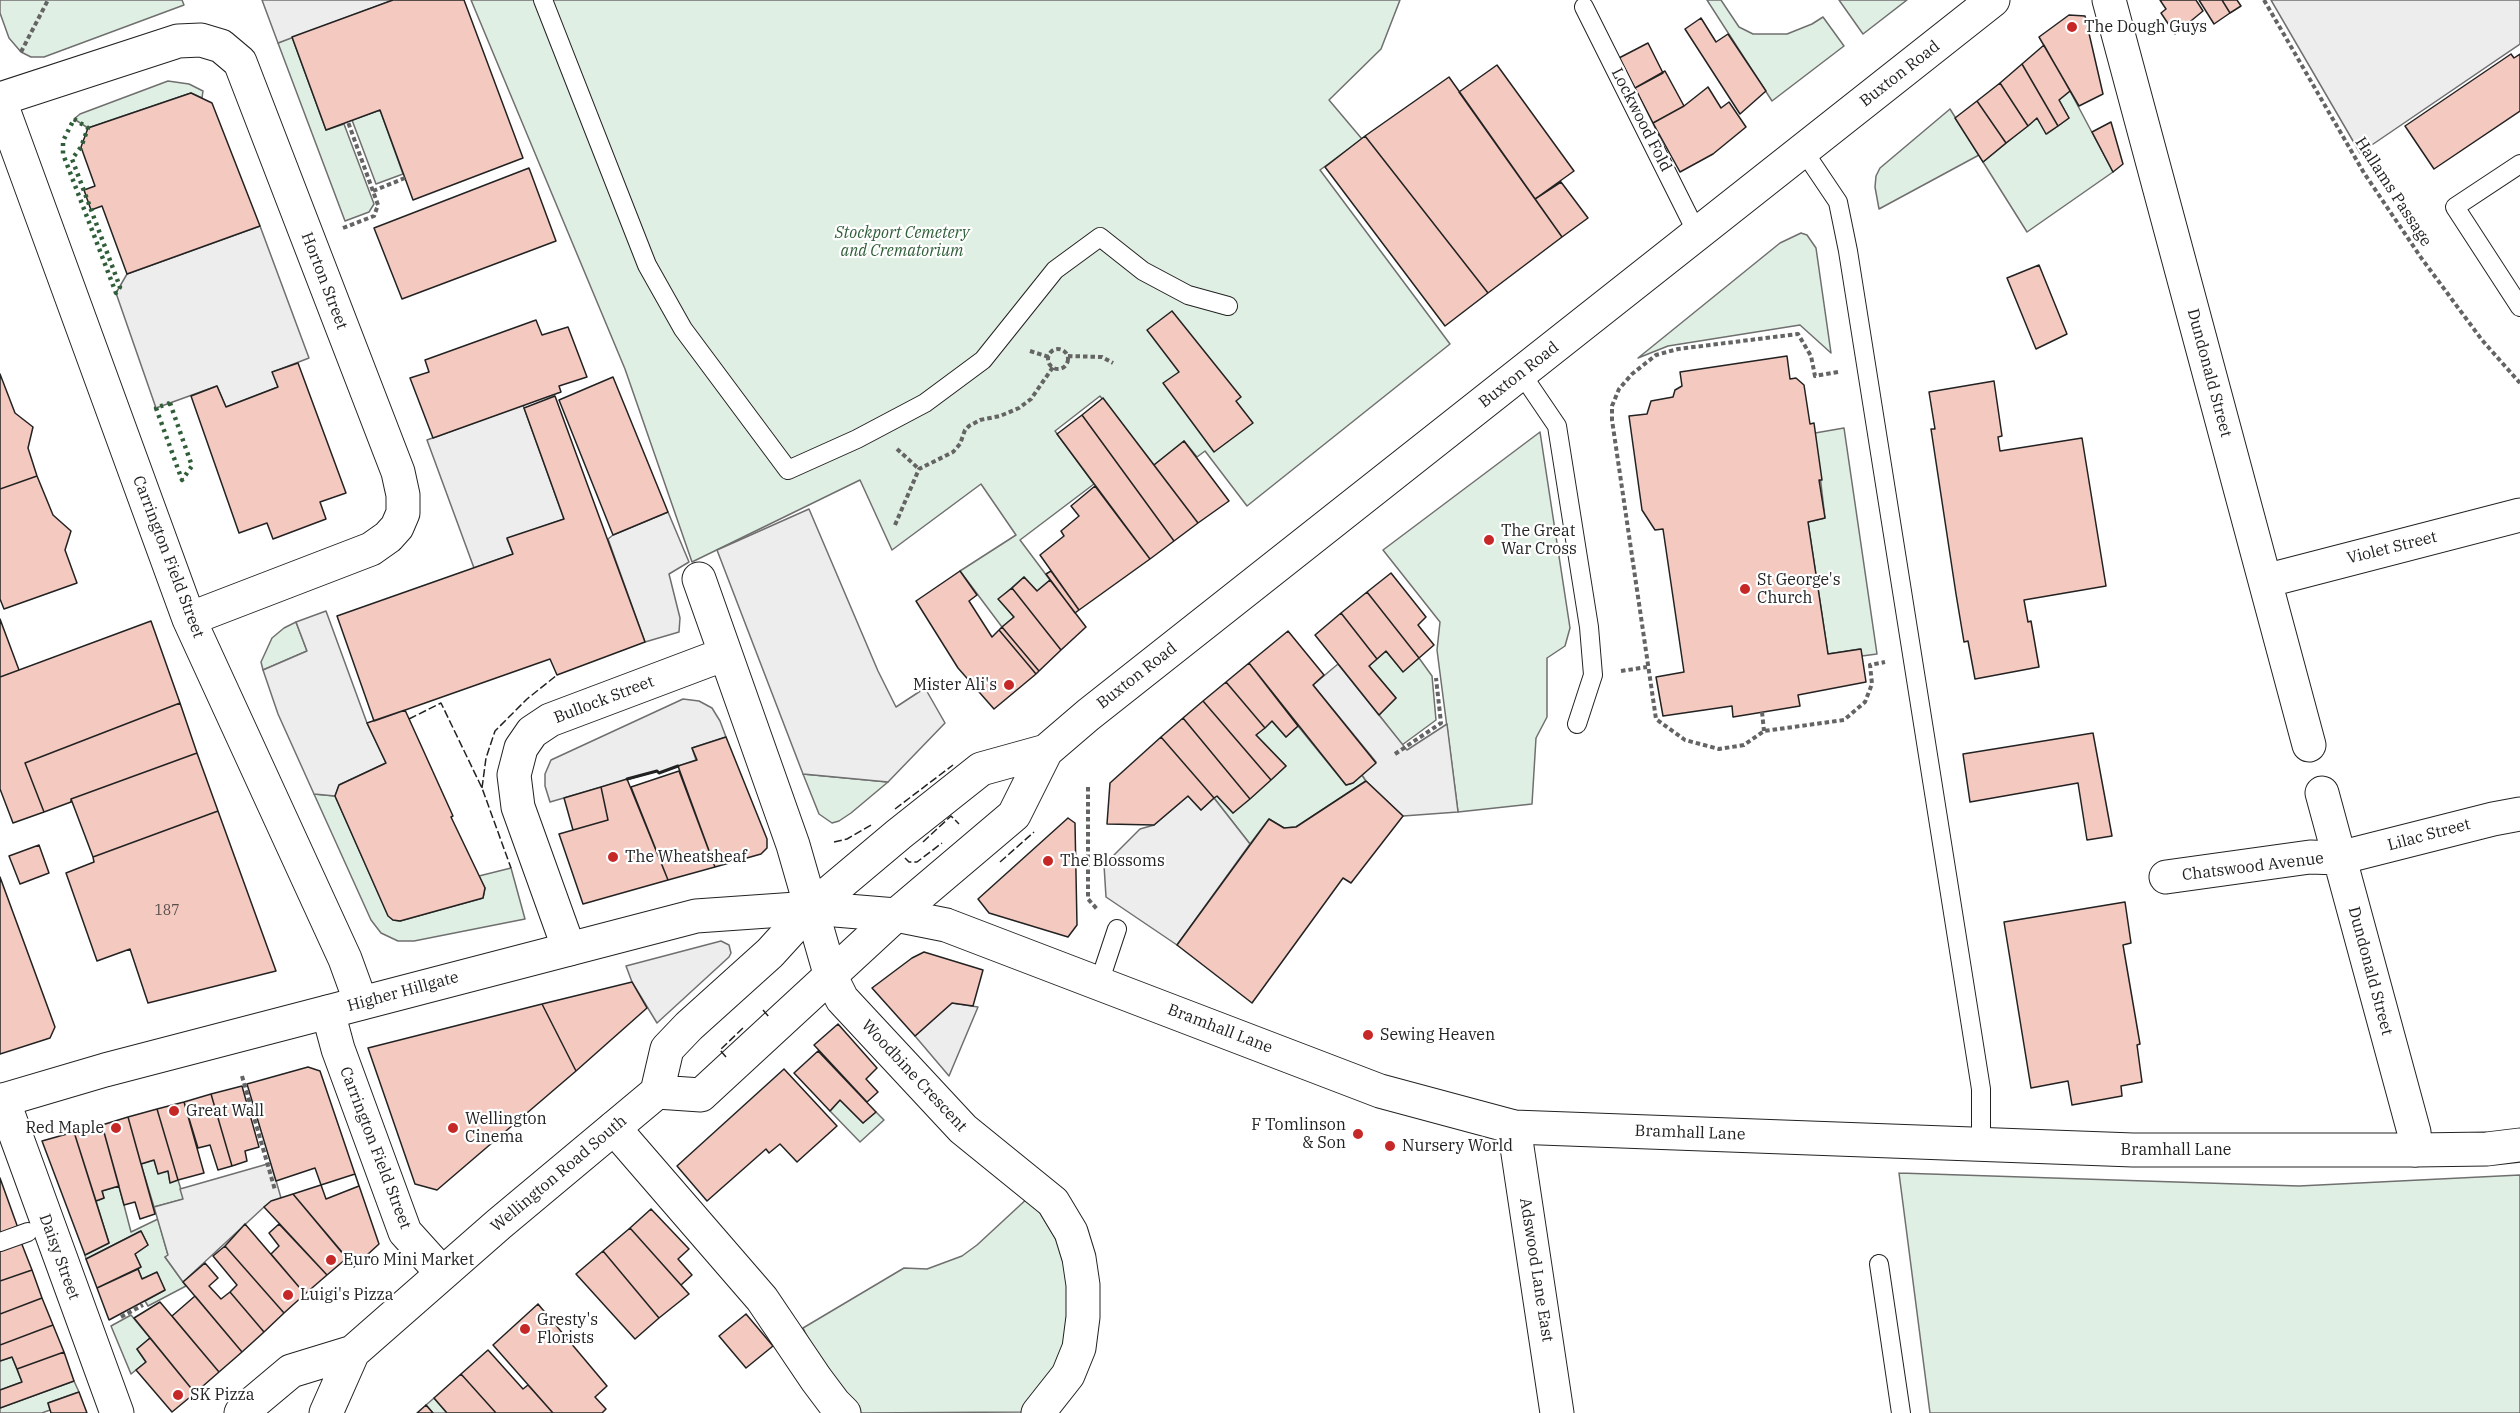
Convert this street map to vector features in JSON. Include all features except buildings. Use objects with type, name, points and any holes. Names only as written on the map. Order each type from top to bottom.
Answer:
[{"type":"main road","name":"Buxton Road","points":[[896,915],[1014,815],[1046,751],[1097,708],[1993,0]]},
{"type":"main road","name":"Dundonald Street","points":[[2109,0],[2308,745]]},
{"type":"main road","name":"Horton Street","points":[[0,100],[178,41],[201,40],[221,45],[240,62],[398,472],[403,495],[403,513],[397,527],[388,537],[371,549],[189,619]]},
{"type":"main road","name":"Carrington Field Street","points":[[0,100],[189,619],[345,959],[361,1003]]},
{"type":"main road","name":"Violet Street","points":[[2265,580],[2520,515]]},
{"type":"main road","points":[[699,579],[793,845],[811,908],[770,952],[667,1049],[657,1092],[702,1095],[896,915]]},
{"type":"main road","name":"Bullock Street","points":[[569,949],[518,807],[514,775],[521,748],[532,732],[550,720],[725,654]]},
{"type":"main road","name":"Buxton Road","points":[[811,908],[981,769],[1046,751]]},
{"type":"main road","name":"Dundonald Street","points":[[2322,793],[2414,1132],[2415,1150]]},
{"type":"main road","name":"Lilac Street","points":[[2339,858],[2520,814]]},
{"type":"main road","name":"Chatswood Avenue","points":[[2166,877],[2310,857],[2339,858]]},
{"type":"main road","name":"Higher Hillgate","points":[[1,1100],[696,916],[811,908],[896,915]]},
{"type":"main road","name":"Woodbine Crescent","points":[[811,908],[831,977],[842,999],[935,1102],[963,1129],[1053,1202],[1071,1232],[1079,1258],[1083,1285],[1083,1317],[1079,1348],[1068,1375],[1038,1413]]},
{"type":"main road","name":"Bramhall Lane","points":[[896,915],[946,925],[1380,1091],[1514,1127],[2133,1150],[2415,1150],[2487,1149],[2520,1145]]},
{"type":"main road","name":"Carrington Field Street","points":[[328,1012],[338,1048],[405,1232],[442,1273]]},
{"type":"main road","name":"Wellington Road South","points":[[326,1413],[353,1352],[442,1273],[657,1092]]},
{"type":"main road","name":"Daisy Street","points":[[1,1100],[117,1413]]},
{"type":"main road","name":"Adswood Lane East","points":[[1514,1127],[1557,1413]]},
{"type":"main road","points":[[614,1128],[762,1299],[822,1387],[844,1413]]},
{"type":"main road","name":"Wellington Road South","points":[[241,1413],[291,1371],[353,1352]]},
{"type":"lane","points":[[543,0],[647,265],[682,329],[788,470],[857,439],[925,403],[983,360],[1056,270],[1100,237],[1143,271],[1188,295],[1228,306]]},
{"type":"lane","name":"Lockwood Fold","points":[[1584,7],[1698,233]]},
{"type":"lane","points":[[1803,150],[1838,202],[1848,251],[1981,1089],[1981,1144]]},
{"type":"lane","points":[[2520,165],[2456,207],[2520,307]]},
{"type":"lane","points":[[1521,373],[1557,426],[1559,438],[1589,627],[1593,675],[1577,724]]},
{"type":"lane","points":[[1100,983],[1117,929]]},
{"type":"lane","points":[[0,1242],[28,1233]]},
{"type":"lane","points":[[1880,1264],[1901,1413]]},
{"type":"path","points":[[21,52],[48,0]]},
{"type":"path","name":"Hallams Passage","points":[[2264,0],[2364,173],[2482,340],[2520,383]]},
{"type":"path","points":[[339,229],[374,216],[378,205],[348,122]]},
{"type":"path","points":[[373,190],[405,178]]},
{"type":"path","points":[[1843,372],[1815,376],[1811,356],[1798,333],[1678,349],[1656,355],[1632,374],[1619,389],[1612,406],[1612,420],[1656,719],[1685,740],[1719,749],[1744,745],[1764,731],[1844,720],[1865,702],[1872,684],[1870,665],[1888,662]]},
{"type":"path","points":[[1068,356],[1065,367],[1059,369],[1053,367],[1048,358],[1054,350],[1061,349],[1068,356],[1102,357],[1113,363]]},
{"type":"path","points":[[895,525],[919,469],[953,452],[969,426],[980,420],[1000,416],[1019,408],[1031,399],[1053,367]]},
{"type":"path","points":[[1395,754],[1441,723],[1436,678]]},
{"type":"path","points":[[1762,712],[1764,731]]},
{"type":"path","points":[[1088,787],[1088,899],[1117,929]]},
{"type":"path","points":[[242,1076],[275,1190]]},
{"type":"path","points":[[116,1320],[143,1305]]},
{"type":"green space","points":[[0,0],[182,0],[184,5],[44,57],[31,57],[21,52],[9,38],[0,13]]},
{"type":"green space","name":"Stockport Cemetery and Crematorium","points":[[471,0],[1400,0],[1381,49],[1329,100],[1362,139],[1320,170],[1450,344],[1247,506],[1205,451],[1197,457],[1184,441],[1154,465],[1100,396],[1055,431],[1094,484],[1020,540],[1050,580],[1037,591],[1024,577],[999,599],[1014,617],[1002,627],[960,571],[1016,535],[981,484],[892,550],[860,480],[692,562],[625,369]]},
{"type":"green space","points":[[1707,0],[1721,0],[1739,27],[1753,34],[1787,34],[1823,17],[1844,46],[1772,101]]},
{"type":"green space","points":[[1839,0],[1907,0],[1863,34]]},
{"type":"green space","points":[[292,37],[326,130],[344,124],[374,204],[369,212],[345,221],[278,43]]},
{"type":"green space","points":[[168,81],[189,84],[203,91],[202,98],[191,93],[88,128],[74,119],[80,114]]},
{"type":"green space","points":[[2070,91],[2113,172],[2027,232],[1983,162],[2037,118],[2047,134],[2069,118],[2059,100]]},
{"type":"green space","points":[[1950,109],[1979,155],[1879,209],[1875,187],[1876,176],[1880,168]]},
{"type":"green space","points":[[380,110],[403,174],[376,184],[352,120]]},
{"type":"green space","points":[[1801,233],[1807,235],[1816,248],[1831,353],[1800,325],[1668,346],[1638,358],[1780,243]]},
{"type":"green space","points":[[1844,428],[1877,654],[1862,656],[1860,649],[1828,654],[1808,522],[1825,518],[1815,433]]},
{"type":"green space","points":[[1540,432],[1570,628],[1565,646],[1547,658],[1547,717],[1536,738],[1532,804],[1458,812],[1437,650],[1440,622],[1383,550]]},
{"type":"green space","points":[[296,622],[307,651],[263,670],[261,662],[272,638]]},
{"type":"green space","points":[[1386,651],[1403,671],[1419,658],[1432,676],[1436,720],[1402,745],[1379,715],[1396,698],[1369,666]]},
{"type":"green space","points":[[1272,721],[1286,737],[1298,726],[1346,785],[1353,783],[1362,775],[1366,781],[1296,827],[1284,828],[1269,819],[1250,844],[1214,798],[1217,796],[1233,813],[1286,766],[1256,735]]},
{"type":"green space","points":[[803,774],[888,782],[851,813],[832,823],[819,814]]},
{"type":"green space","points":[[314,794],[335,796],[388,915],[393,920],[400,921],[483,898],[485,888],[479,876],[511,868],[525,919],[414,941],[398,941],[381,933],[371,920]]},
{"type":"green space","points":[[840,1100],[863,1123],[876,1112],[884,1120],[860,1142],[830,1111]]},
{"type":"green space","points":[[154,1160],[158,1173],[168,1171],[170,1182],[178,1180],[184,1199],[154,1207],[141,1164]]},
{"type":"green space","points":[[1899,1173],[2299,1186],[2520,1175],[2520,1413],[1930,1413]]},
{"type":"green space","points":[[119,1186],[131,1232],[158,1219],[168,1255],[165,1257],[186,1286],[148,1306],[145,1301],[165,1290],[157,1273],[142,1279],[138,1269],[141,1267],[135,1254],[148,1245],[141,1231],[86,1259],[85,1255],[109,1243],[96,1201],[104,1198],[102,1191]]},
{"type":"green space","points":[[1030,1196],[1072,1266],[1063,1354],[1022,1412],[859,1413],[814,1351],[803,1328],[904,1268],[927,1269],[962,1256]]},
{"type":"green space","points":[[131,1315],[150,1338],[137,1349],[146,1362],[131,1374],[111,1326]]},
{"type":"green space","points":[[12,1357],[22,1382],[0,1390],[0,1361]]},
{"type":"green space","points":[[74,1381],[79,1392],[48,1403],[50,1410],[42,1413],[0,1413],[0,1408]]},
{"type":"green space","points":[[434,1398],[447,1413],[433,1413],[426,1405]]},
{"type":"shaded area","points":[[262,0],[393,0],[278,43]]},
{"type":"shaded area","points":[[2271,0],[2520,0],[2520,44],[2360,153]]},
{"type":"shaded area","points":[[260,226],[309,358],[273,372],[278,387],[226,407],[217,386],[156,408],[116,293],[127,274]]},
{"type":"shaded area","points":[[523,405],[564,519],[507,539],[513,554],[474,568],[427,440]]},
{"type":"shaded area","points":[[809,509],[878,671],[896,707],[925,688],[945,723],[888,782],[803,774],[717,550]]},
{"type":"shaded area","points":[[668,512],[689,562],[669,574],[680,618],[679,632],[645,642],[608,539]]},
{"type":"shaded area","points":[[326,611],[367,723],[386,763],[339,785],[335,796],[314,794],[278,714],[263,670],[307,651],[296,622]]},
{"type":"shaded area","points":[[1338,664],[1407,750],[1447,724],[1458,812],[1403,816],[1366,781],[1362,775],[1376,762],[1313,685]]},
{"type":"shaded area","points":[[683,699],[699,701],[712,708],[726,737],[692,748],[696,760],[659,773],[657,771],[550,802],[545,786],[545,774],[551,760]]},
{"type":"shaded area","points":[[1188,796],[1201,810],[1214,798],[1250,844],[1177,945],[1106,897],[1104,865],[1140,829],[1154,825]]},
{"type":"shaded area","points":[[721,941],[729,945],[731,953],[729,957],[657,1023],[632,982],[626,966]]},
{"type":"shaded area","points":[[952,1003],[978,1007],[949,1076],[915,1036]]},
{"type":"shaded area","points":[[271,1163],[281,1198],[264,1207],[183,1282],[165,1257],[168,1255],[154,1207],[183,1199],[180,1189]]},
{"type":"hedge","points":[[74,119],[88,128],[81,147],[72,159],[120,287],[116,293],[63,154],[63,141],[74,119]]},
{"type":"hedge","points":[[170,403],[192,466],[182,480],[156,408],[170,403]]},
{"type":"fence","points":[[482,788],[486,758],[495,731],[527,699],[557,675]]},
{"type":"fence","points":[[409,719],[441,703],[482,788],[511,868]]},
{"type":"fence","points":[[895,809],[953,765]]},
{"type":"fence","points":[[923,842],[951,816],[959,824]]},
{"type":"fence","points":[[834,842],[847,839],[873,824]]},
{"type":"fence","points":[[1000,862],[1034,832]]},
{"type":"fence","points":[[905,858],[909,862],[917,862],[942,843]]},
{"type":"fence","points":[[763,1010],[769,1017]]},
{"type":"fence","points":[[726,1057],[720,1050],[744,1027]]},
{"type":"wall","points":[[627,779],[657,771],[659,773],[678,766]]},
{"type":"place","name":"The Dough Guys","points":[[2072,27]]},
{"type":"place","name":"The Great War Cross","points":[[1489,540]]},
{"type":"place","name":"St George's Church","points":[[1745,589]]},
{"type":"place","name":"Mister Ali's","points":[[1009,685]]},
{"type":"place","name":"The Wheatsheaf","points":[[613,857]]},
{"type":"place","name":"The Blossoms","points":[[1048,861]]},
{"type":"place","name":"Sewing Heaven","points":[[1368,1035]]},
{"type":"place","name":"Great Wall","points":[[174,1111]]},
{"type":"place","name":"Red Maple","points":[[116,1128]]},
{"type":"place","name":"Wellington Cinema","points":[[453,1128]]},
{"type":"place","name":"F Tomlinson & Son","points":[[1358,1134]]},
{"type":"place","name":"Nursery World","points":[[1390,1146]]},
{"type":"place","name":"Euro Mini Market","points":[[331,1260]]},
{"type":"place","name":"Luigi's Pizza","points":[[288,1295]]},
{"type":"place","name":"Gresty's Florists","points":[[525,1329]]},
{"type":"place","name":"SK Pizza","points":[[178,1395]]}]
